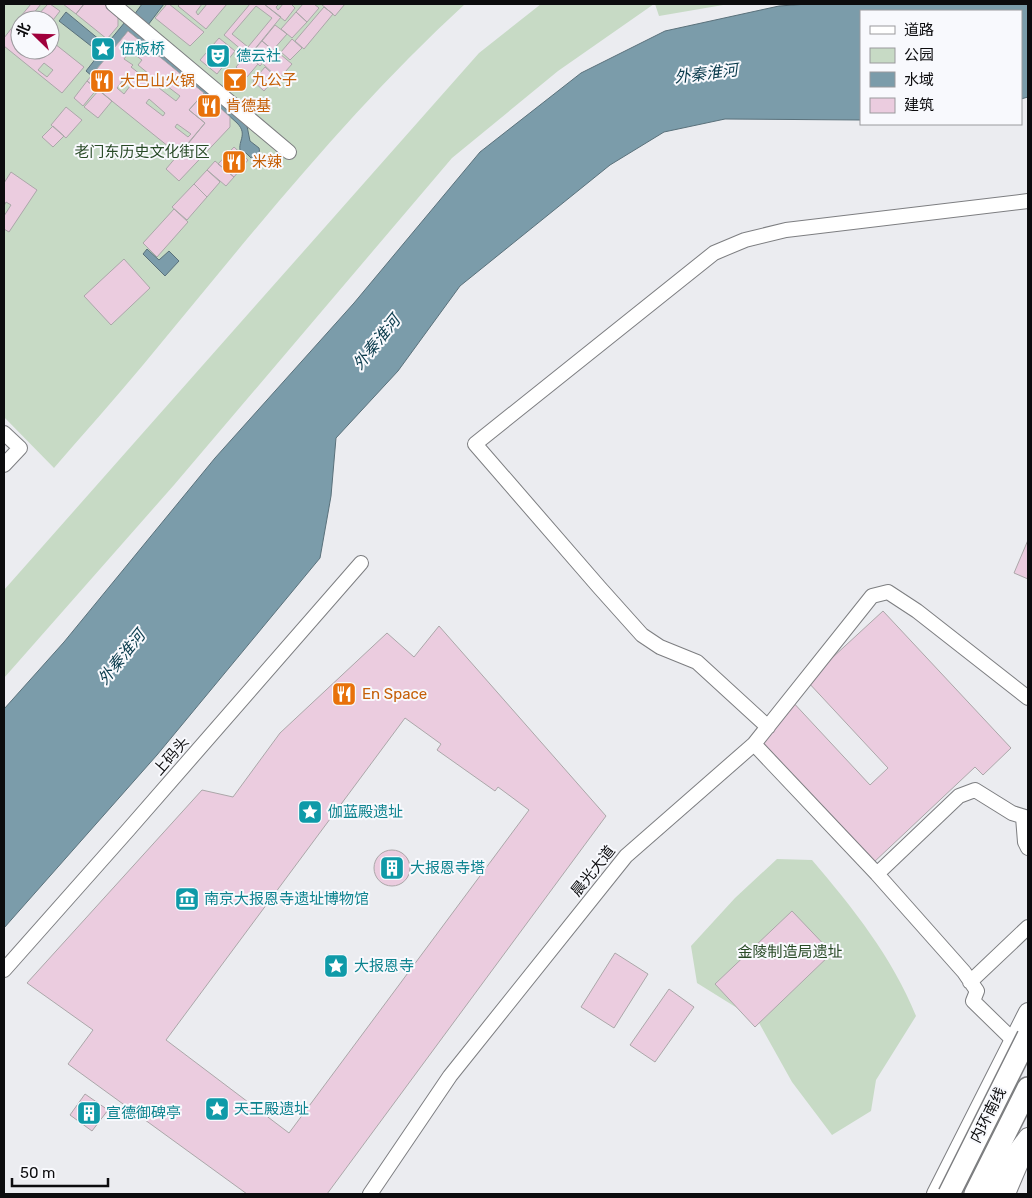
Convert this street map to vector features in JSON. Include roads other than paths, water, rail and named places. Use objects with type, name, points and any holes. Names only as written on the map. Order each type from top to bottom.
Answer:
[{"type":"highway","name":"内环南线","points":[[949,1194],[1024,1041]]},
{"type":"highway","name":"内环南线","points":[[975,1194],[1028,1088]]},
{"type":"highway","points":[[980,1194],[990,1162]]},
{"type":"main road","points":[[936,1194],[1024,1041],[1028,1012]]},
{"type":"main road","points":[[993,1194],[1010,1161],[1028,1137]]},
{"type":"street","points":[[113,4],[288,152]]},
{"type":"street","points":[[768,727],[697,662],[660,647],[642,635],[475,444],[714,253],[745,240],[786,230],[1028,201]]},
{"type":"street","points":[[4,433],[20,448],[4,465]]},
{"type":"street","name":"上码头","points":[[4,970],[361,563]]},
{"type":"street","name":"晨光大道","points":[[370,1194],[450,1076],[626,856],[754,744],[872,596],[888,592],[896,597],[917,611],[1028,698]]},
{"type":"street","points":[[754,744],[877,874],[964,972],[977,991],[973,1001],[1024,1041]]},
{"type":"street","points":[[877,874],[959,796],[975,790],[1012,813],[1025,818],[1025,842],[1028,848]]},
{"type":"street","points":[[970,982],[1028,927]]},
{"type":"street","points":[[1008,1194],[1028,1147]]},
{"type":"water","points":[[142,4],[164,4],[148,25],[134,15]]},
{"type":"water","name":"外秦淮河","points":[[808,4],[1028,4],[1028,97],[1022,99],[1022,10],[860,10],[860,120],[725,119],[664,132],[610,165],[460,286],[398,371],[336,438],[331,496],[320,558],[157,755],[4,928],[4,709],[64,642],[215,458],[354,303],[480,152],[581,73],[665,31],[779,6]]},
{"type":"water","points":[[66,12],[106,45],[125,22],[241,119],[247,126],[250,141],[259,148],[258,155],[251,158],[246,153],[241,153],[242,131],[237,123],[204,93],[128,31],[92,76],[86,71],[100,53],[60,22]]},
{"type":"water","points":[[147,249],[159,260],[169,251],[179,261],[165,276],[143,254]]},
{"type":"place","name":"伍板桥","points":[[103,49]]},
{"type":"place","name":"德云社","points":[[218,56]]},
{"type":"place","name":"九公子","points":[[235,80]]},
{"type":"place","name":"大巴山火锅","points":[[102,81]]},
{"type":"place","name":"肯德基","points":[[209,106]]},
{"type":"place","name":"米辣","points":[[234,162]]},
{"type":"place","name":"En Space","points":[[344,694]]},
{"type":"place","name":"伽蓝殿遗址","points":[[310,812]]},
{"type":"place","name":"大报恩寺塔","points":[[392,868]]},
{"type":"place","name":"南京大报恩寺遗址博物馆","points":[[187,899]]},
{"type":"place","name":"大报恩寺","points":[[336,966]]},
{"type":"place","name":"天王殿遗址","points":[[217,1109]]},
{"type":"place","name":"宣德御碑亭","points":[[89,1113]]},
{"type":"park label","name":"老门东历史文化街区","points":[[142,152]]},
{"type":"park label","name":"金陵制造局遗址","points":[[790,952]]}]
